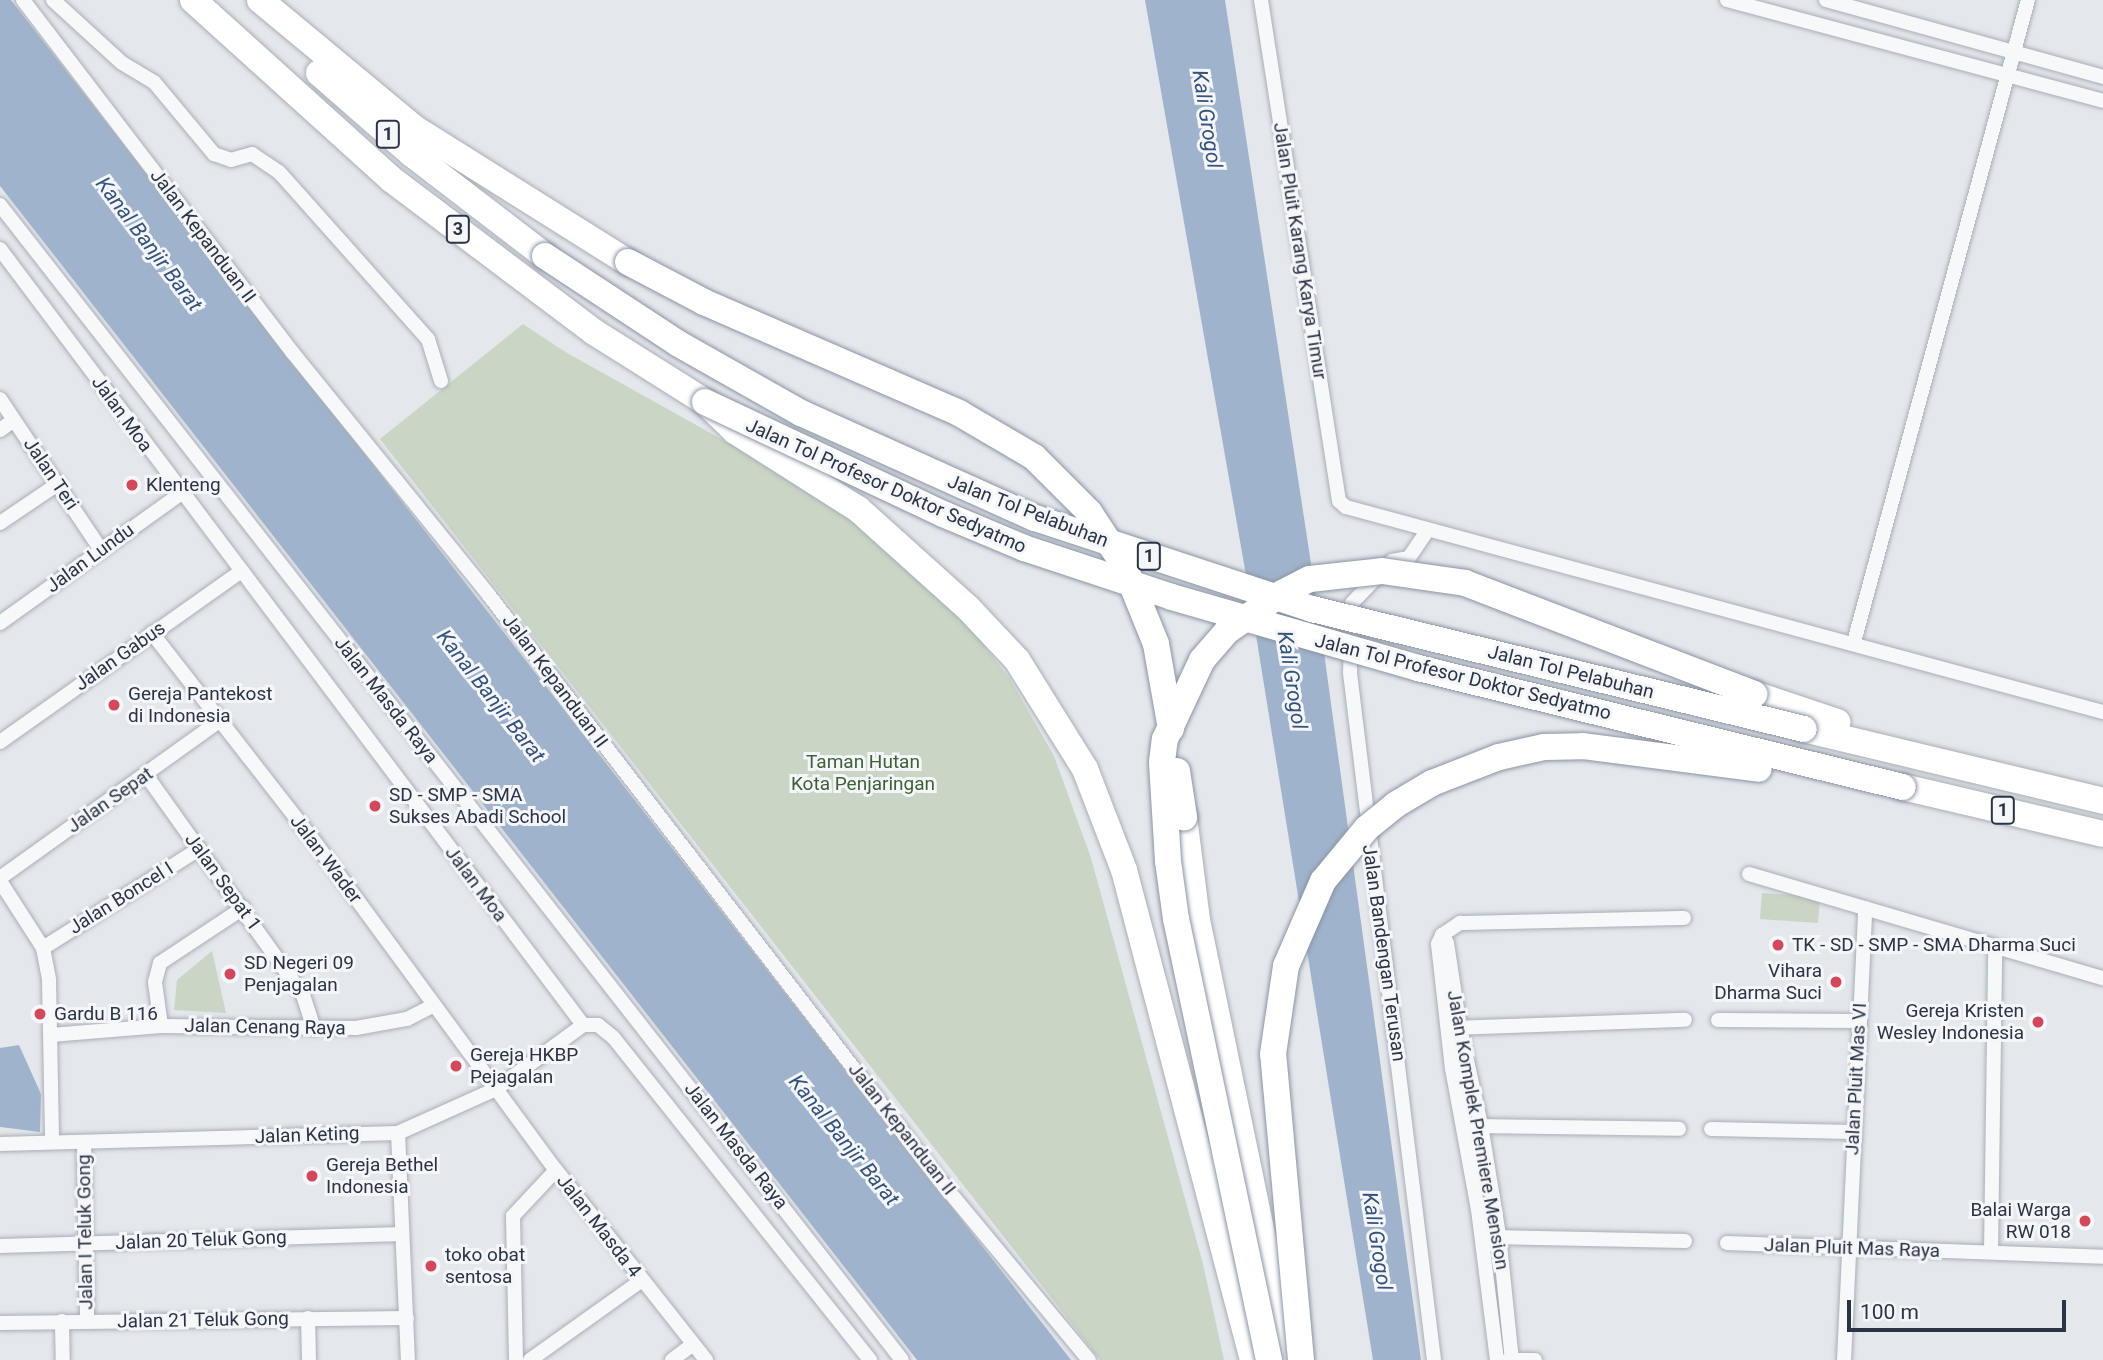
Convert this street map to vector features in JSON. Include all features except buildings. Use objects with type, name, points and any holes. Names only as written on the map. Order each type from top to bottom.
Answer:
[{"type":"highway","name":"Jalan Tol Profesor Doktor Sedyatmo","points":[[193,0],[391,179],[594,332],[705,402],[875,485],[989,534],[1184,601],[1418,668],[1903,787]]},
{"type":"highway","name":"Jalan Tol Pelabuhan","points":[[241,0],[412,154],[545,256],[678,344],[801,414],[1035,518],[1312,609],[1961,765],[2103,802]]},
{"type":"highway","points":[[260,0],[414,128],[628,262],[704,302],[948,408],[1014,443],[1067,486],[1110,539],[1156,644],[1197,920],[1288,1360]]},
{"type":"highway","points":[[705,402],[734,431],[858,509],[968,608],[1017,660],[1085,769],[1116,848],[1149,957],[1253,1360]]},
{"type":"highway","points":[[1269,1360],[1176,919],[1164,804],[1166,739],[1202,660],[1254,608],[1310,579],[1382,570],[1422,574],[1465,583],[1754,694],[1961,765]]},
{"type":"highway","points":[[1301,1360],[1278,1146],[1275,1018],[1286,967],[1318,891],[1367,828],[1432,783],[1499,757],[1544,747],[1658,753],[1903,787]]},
{"type":"highway","name":"1","points":[[1903,787],[2103,834]]},
{"type":"street","name":"Jalan Kepanduan II","points":[[23,0],[285,343],[488,594],[934,1172],[1089,1360]]},
{"type":"street","points":[[53,0],[122,63],[155,82],[214,154],[231,160],[252,154],[279,172],[428,339],[441,381]]},
{"type":"street","name":"Jalan Pluit Karang Karya Timur","points":[[1261,0],[1339,501],[1346,508],[1423,536]]},
{"type":"street","points":[[1727,0],[2103,101]]},
{"type":"street","points":[[1826,0],[2103,77]]},
{"type":"street","points":[[1854,642],[2028,0]]},
{"type":"street","name":"Jalan Masda Raya","points":[[0,205],[902,1360]]},
{"type":"street","name":"Jalan Moa","points":[[0,250],[180,494],[583,1025]]},
{"type":"street","name":"Jalan Teri","points":[[0,399],[59,483],[101,550]]},
{"type":"street","points":[[0,430],[15,420]]},
{"type":"street","points":[[0,523],[59,483]]},
{"type":"street","name":"Jalan Lundu","points":[[0,623],[180,494]]},
{"type":"street","points":[[1423,536],[1854,642],[2103,712]]},
{"type":"street","name":"Jalan Bandengan Terusan","points":[[1423,536],[1409,558],[1392,561],[1352,603],[1350,673],[1434,1360]]},
{"type":"street","name":"Jalan Gabus","points":[[0,741],[240,572]]},
{"type":"street","name":"Jalan Wader","points":[[152,633],[311,836],[496,1089]]},
{"type":"street","name":"Jalan Sepat","points":[[0,880],[219,721]]},
{"type":"street","name":"Jalan Sepat 1","points":[[146,775],[303,995],[314,1028]]},
{"type":"street","name":"Jalan Boncel I","points":[[43,948],[199,849]]},
{"type":"street","points":[[1749,874],[1995,950],[2103,978]]},
{"type":"street","points":[[0,880],[43,948],[51,1035],[52,1142]]},
{"type":"street","points":[[161,1026],[155,982],[160,963],[243,908]]},
{"type":"street","name":"Jalan Pluit Mas VI","points":[[1844,1360],[1847,1250],[1865,908]]},
{"type":"street","name":"Jalan Komplek Premiere Mension","points":[[1497,1360],[1482,1238],[1462,1128],[1454,1028],[1442,941],[1451,926],[1472,923],[1684,918]]},
{"type":"street","points":[[1991,1252],[1995,950]]},
{"type":"street","name":"Jalan Cenang Raya","points":[[51,1035],[161,1026],[373,1026],[407,1019],[433,1006]]},
{"type":"street","points":[[1454,1028],[1685,1020]]},
{"type":"street","points":[[1718,1020],[1859,1021]]},
{"type":"street","points":[[583,1025],[598,1025],[613,1037],[870,1360]]},
{"type":"street","name":"Jalan Keting","points":[[0,1144],[398,1132],[496,1089],[583,1025]]},
{"type":"street","name":"Jalan Komplek Premiere Mension","points":[[1454,1028],[1482,1125],[1499,1235],[1510,1360]]},
{"type":"street","name":"Jalan Masda 4","points":[[496,1089],[556,1170],[706,1360]]},
{"type":"street","points":[[1462,1128],[1482,1125],[1679,1129]]},
{"type":"street","points":[[1710,1129],[1853,1132]]},
{"type":"street","points":[[398,1132],[408,1360]]},
{"type":"street","name":"Jalan I Teluk Gong","points":[[84,1142],[87,1321]]},
{"type":"street","points":[[516,1360],[513,1216],[556,1170]]},
{"type":"street","name":"Jalan 20 Teluk Gong","points":[[0,1246],[402,1234]]},
{"type":"street","points":[[1482,1238],[1499,1235],[1685,1241]]},
{"type":"street","name":"Jalan Pluit Mas Raya","points":[[1727,1242],[1847,1250],[2103,1257]]},
{"type":"street","points":[[530,1360],[642,1280]]},
{"type":"street","points":[[308,1318],[309,1360]]},
{"type":"street","name":"Jalan 21 Teluk Gong","points":[[0,1323],[407,1318]]},
{"type":"street","name":"Jalan I Teluk Gong","points":[[62,1321],[63,1360]]},
{"type":"street","points":[[673,1360],[692,1344]]},
{"type":"street","points":[[1510,1360],[1535,1360]]},
{"type":"green space","name":"Taman Hutan Kota Penjaringan","points":[[523,324],[567,353],[770,466],[849,518],[968,625],[1010,679],[1054,756],[1091,858],[1203,1264],[1224,1360],[1100,1360],[380,439]]},
{"type":"green space","points":[[1762,893],[1820,897],[1818,923],[1760,919]]},
{"type":"green space","points":[[212,951],[226,1013],[174,1010],[177,980]]},
{"type":"water","name":"Kanal Banjir Barat","points":[[0,0],[11,0],[1071,1360],[917,1360],[0,186]]},
{"type":"water","name":"Kali Grogol","points":[[1145,0],[1225,0],[1319,616],[1421,1360],[1373,1360],[1250,598]]},
{"type":"water","points":[[19,1045],[41,1094],[40,1132],[0,1127],[0,1048]]},
{"type":"place","name":"Klenteng","points":[[132,485]]},
{"type":"place","name":"Gereja Pantekost di Indonesia","points":[[114,705]]},
{"type":"place","name":"SD - SMP - SMA Sukses Abadi School","points":[[375,806]]},
{"type":"place","name":"TK - SD - SMP - SMA Dharma Suci","points":[[1778,945]]},
{"type":"place","name":"SD Negeri 09 Penjagalan","points":[[230,974]]},
{"type":"place","name":"Vihara Dharma Suci","points":[[1836,982]]},
{"type":"place","name":"Gardu B 116","points":[[40,1014]]},
{"type":"place","name":"Gereja Kristen Wesley Indonesia","points":[[2038,1022]]},
{"type":"place","name":"Gereja HKBP Pejagalan","points":[[456,1066]]},
{"type":"place","name":"Gereja Bethel Indonesia","points":[[312,1176]]},
{"type":"place","name":"Balai Warga RW 018","points":[[2085,1221]]},
{"type":"place","name":"toko obat sentosa","points":[[431,1266]]}]
